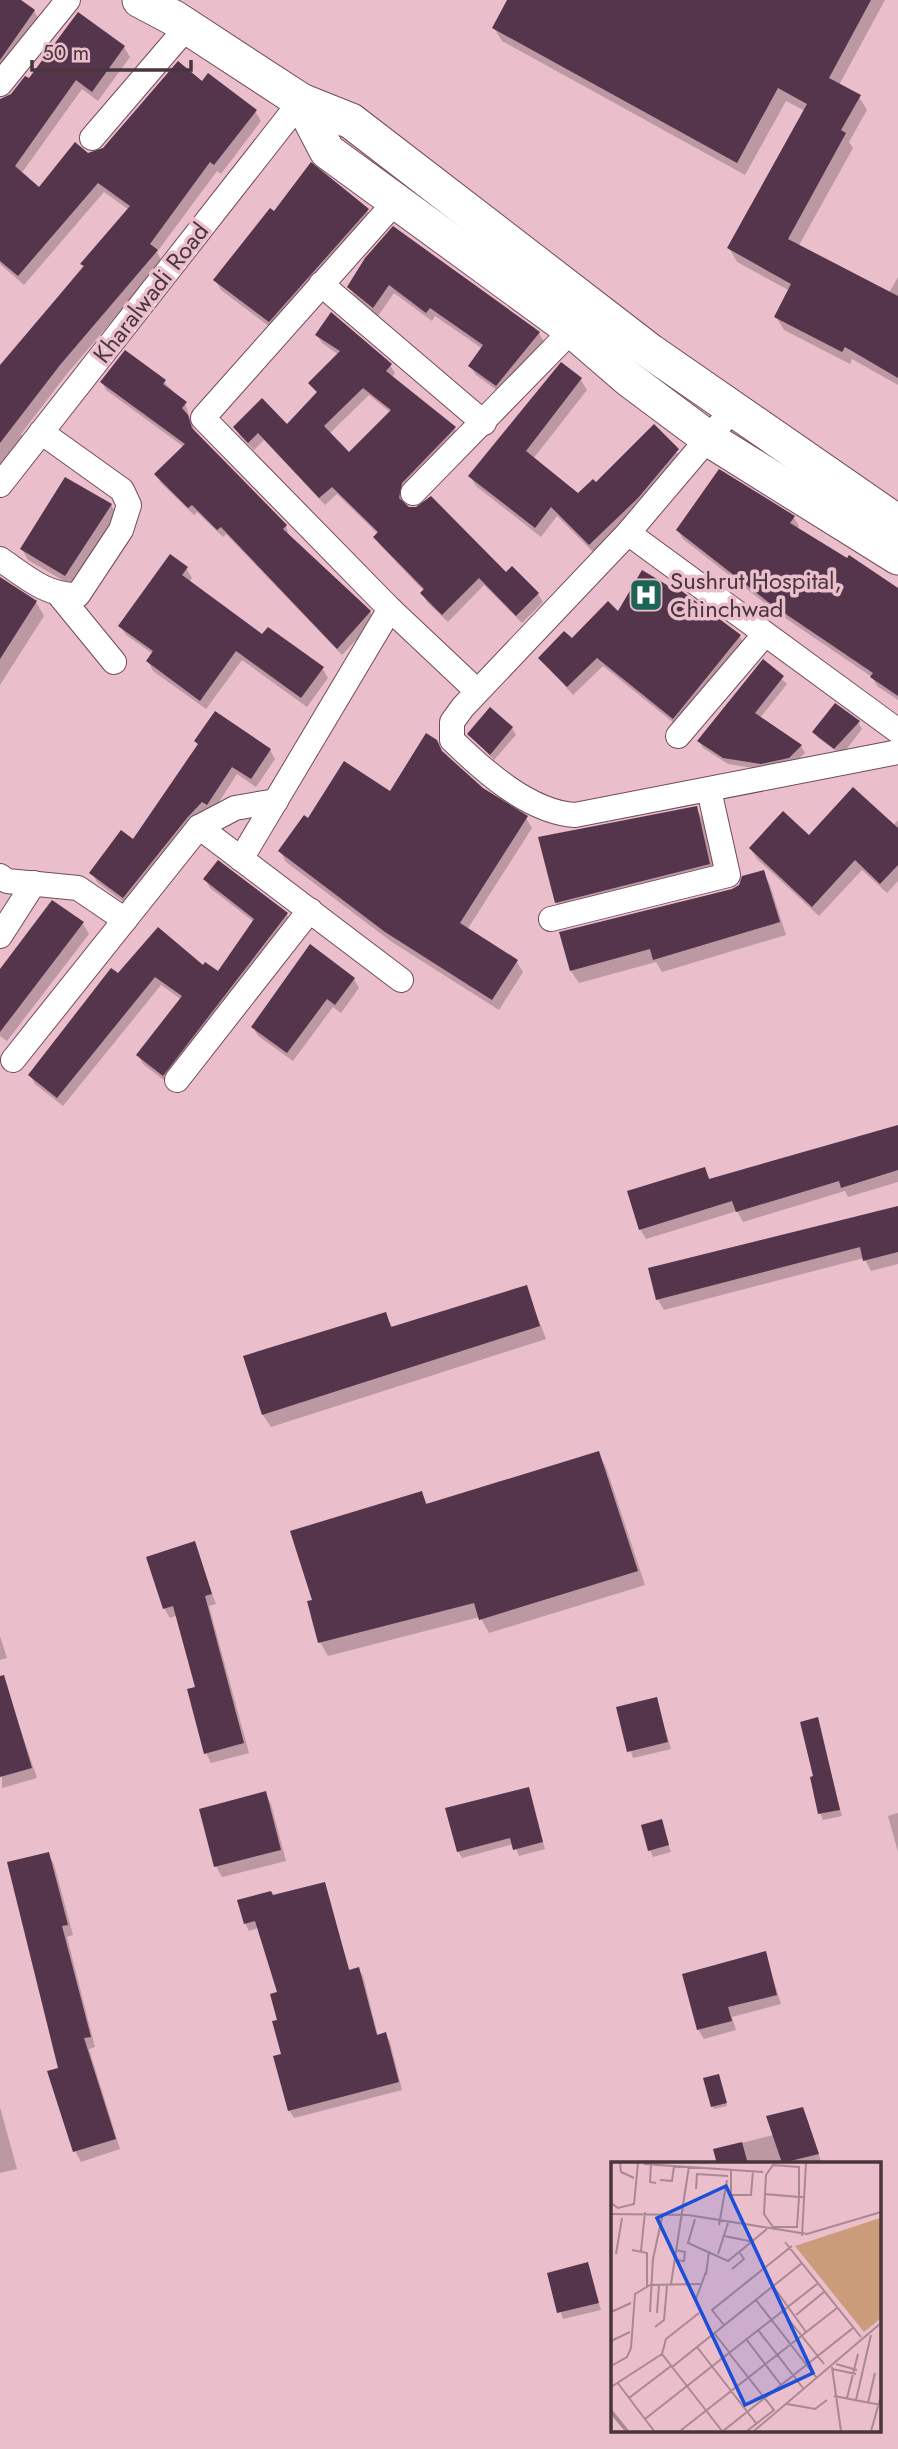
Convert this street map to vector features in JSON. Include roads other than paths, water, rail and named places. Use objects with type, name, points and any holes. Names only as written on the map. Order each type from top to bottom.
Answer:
[{"type":"street","points":[[0,84],[68,0]]},
{"type":"street","points":[[140,0],[188,26],[301,101],[351,121],[651,352],[898,523]]},
{"type":"street","points":[[92,138],[188,26]]},
{"type":"street","points":[[301,101],[327,150],[572,330],[629,380],[709,439],[898,556]]},
{"type":"street","name":"Kharalwadi Road","points":[[0,485],[301,101]]},
{"type":"street","points":[[396,201],[203,418],[390,609],[477,691]]},
{"type":"street","points":[[321,284],[484,423]]},
{"type":"street","points":[[413,493],[572,330]]},
{"type":"street","points":[[733,409],[628,533],[477,691],[452,722],[452,740],[482,766],[543,809],[559,814],[582,814],[898,752]]},
{"type":"street","points":[[0,559],[47,591],[60,596],[78,595],[121,530],[129,505],[122,490],[41,432]]},
{"type":"street","points":[[628,533],[898,732]]},
{"type":"street","points":[[60,596],[114,662]]},
{"type":"street","points":[[241,859],[390,609]]},
{"type":"street","points":[[678,736],[765,634]]},
{"type":"street","points":[[551,919],[728,875],[709,790]]},
{"type":"street","points":[[13,1060],[199,827],[235,808],[276,801]]},
{"type":"street","points":[[199,827],[401,980]]},
{"type":"street","points":[[0,876],[7,881],[78,888],[125,920]]},
{"type":"street","points":[[0,936],[34,883]]},
{"type":"street","points":[[177,1080],[310,910]]},
{"type":"place","name":"Sushrut Hospital, Chinchwad","points":[[646,595]]}]
